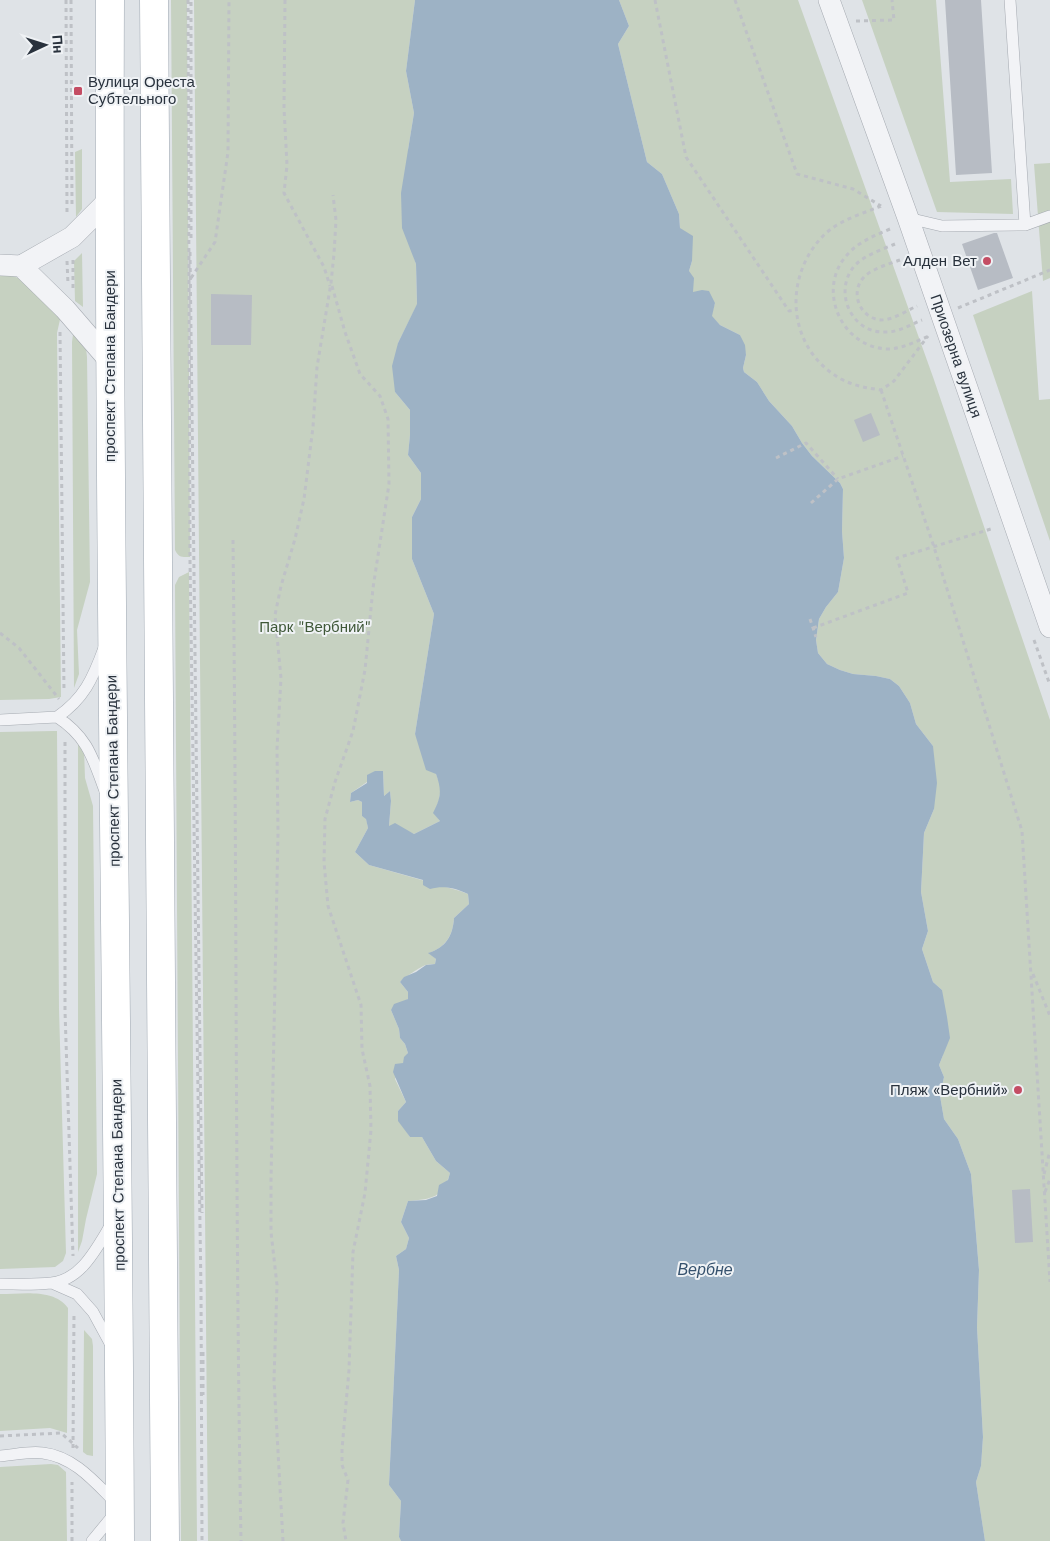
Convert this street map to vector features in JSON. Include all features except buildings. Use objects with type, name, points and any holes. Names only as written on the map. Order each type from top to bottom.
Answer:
[{"type":"main road","name":"проспект Степана Бандери","points":[[110,0],[109,360],[119,1211],[120,1541]]},
{"type":"main road","points":[[154,0],[165,1541]]},
{"type":"street","name":"Приозерна вулиця","points":[[829,0],[908,218],[1050,627]]},
{"type":"street","points":[[109,200],[70,239],[10,266],[68,313],[109,360]]},
{"type":"lane","points":[[1010,0],[1026,225]]},
{"type":"lane","points":[[908,218],[942,226],[1026,225],[1050,216]]},
{"type":"lane","points":[[0,720],[62,714],[81,697],[93,676],[111,628]]},
{"type":"lane","points":[[62,714],[91,751],[114,815]]},
{"type":"lane","points":[[0,1284],[52,1283],[74,1275],[92,1256],[119,1211]]},
{"type":"lane","points":[[52,1283],[74,1292],[93,1312],[120,1361]]},
{"type":"lane","points":[[0,1456],[40,1453],[56,1456],[78,1466],[120,1507],[92,1541]]},
{"type":"path","points":[[66,0],[70,239],[73,301],[60,334],[62,714],[65,1011],[74,1275]]},
{"type":"path","points":[[68,313],[70,239],[70,0]]},
{"type":"path","points":[[190,0],[203,1541]]},
{"type":"path","points":[[190,0],[188,282],[190,551],[203,1541]]},
{"type":"path","points":[[188,282],[214,242],[228,152],[229,0]]},
{"type":"path","points":[[285,0],[284,108],[287,165],[284,192],[324,267],[360,374],[380,396],[388,419],[389,484],[373,588],[365,670],[353,731],[335,782],[325,819],[324,862],[328,906],[361,1005],[362,1049],[370,1086],[371,1130],[365,1194],[353,1252],[349,1370],[342,1449],[342,1465],[348,1480],[343,1523],[346,1541]]},
{"type":"path","points":[[655,0],[686,157],[789,311],[796,310]]},
{"type":"path","points":[[735,0],[797,174],[853,189],[881,206],[842,221],[825,234],[811,249],[799,275],[796,289],[796,310],[800,331],[810,350],[824,366],[840,378],[860,387],[881,390],[894,381],[928,336],[900,348],[886,349],[872,346],[860,340],[845,326],[835,308],[832,294],[836,274],[846,256],[856,246],[890,229]]},
{"type":"path","points":[[854,21],[894,20],[892,0]]},
{"type":"path","points":[[283,1541],[274,1380],[277,1285],[271,1232],[272,1062],[280,678],[276,615],[280,586],[296,539],[304,500],[313,427],[316,368],[331,285],[336,220],[333,195]]},
{"type":"path","points":[[895,244],[861,260],[852,268],[845,292],[847,304],[852,316],[872,330],[896,331],[922,320]]},
{"type":"path","points":[[900,260],[870,272],[864,277],[859,284],[857,299],[865,313],[872,318],[880,320],[888,319],[917,306]]},
{"type":"path","points":[[956,309],[1050,270]]},
{"type":"path","points":[[881,390],[934,547],[1022,832],[1050,1282]]},
{"type":"path","points":[[776,458],[806,443],[838,479]]},
{"type":"path","points":[[811,503],[838,479],[903,456]]},
{"type":"path","points":[[813,628],[908,593],[897,558],[994,528]]},
{"type":"path","points":[[233,540],[237,858],[237,1282],[241,1541]]},
{"type":"path","points":[[810,619],[816,637]]},
{"type":"path","points":[[0,633],[19,648],[62,714]]},
{"type":"path","points":[[1032,970],[1050,1016]]},
{"type":"path","points":[[1043,1179],[1050,1150]]},
{"type":"path","points":[[1044,1195],[1050,1179]]},
{"type":"path","points":[[72,1541],[74,1292]]},
{"type":"green space","points":[[171,0],[187,0],[190,557],[181,556],[175,550]]},
{"type":"green space","name":"Парк \"Вербний\"","points":[[194,0],[415,0],[406,71],[414,113],[408,150],[412,251],[416,264],[417,305],[398,343],[395,392],[410,410],[408,455],[421,473],[421,499],[412,517],[412,559],[434,614],[415,734],[441,787],[434,813],[440,821],[414,834],[389,826],[390,791],[384,796],[383,771],[351,793],[350,802],[358,800],[362,802],[362,816],[366,818],[368,828],[355,852],[369,865],[468,894],[469,904],[454,918],[448,940],[429,953],[436,959],[435,964],[424,966],[400,982],[408,992],[408,999],[391,1010],[399,1029],[400,1038],[405,1044],[408,1053],[395,1079],[406,1102],[398,1111],[410,1137],[422,1137],[436,1161],[450,1173],[444,1188],[435,1196],[408,1201],[401,1222],[409,1238],[406,1249],[396,1256],[399,1270],[389,1485],[401,1501],[399,1537],[401,1541],[208,1541]]},
{"type":"green space","points":[[619,0],[798,0],[933,377],[1050,720],[1050,1541],[985,1541],[976,1482],[981,1466],[983,1437],[977,1327],[979,1270],[971,1174],[958,1139],[944,1119],[940,1096],[944,1077],[939,1065],[943,1055],[942,990],[933,982],[922,949],[928,931],[921,892],[924,833],[934,809],[933,746],[916,724],[910,703],[899,686],[890,679],[853,674],[840,670],[827,664],[818,653],[816,640],[819,619],[838,592],[844,558],[842,531],[843,489],[840,483],[812,456],[792,426],[769,401],[757,382],[744,372],[746,355],[740,335],[720,325],[711,316],[715,303],[693,292],[689,271],[692,261],[680,228],[679,214],[662,174],[647,162],[618,44],[629,26]]},
{"type":"green space","points":[[862,0],[936,0],[950,182],[1011,179],[1013,214],[937,212]]},
{"type":"green space","points":[[82,149],[82,209],[76,217],[75,152]]},
{"type":"green space","points":[[1050,163],[1050,278],[1043,281],[1034,164]]},
{"type":"green space","points":[[82,253],[83,307],[75,301],[74,261]]},
{"type":"green space","points":[[0,273],[18,278],[34,288],[61,315],[57,333],[61,697],[49,699],[0,700]]},
{"type":"green space","points":[[1032,291],[1039,400],[1050,399],[1050,541],[973,315]]},
{"type":"green space","points":[[74,327],[86,348],[87,357],[90,582],[77,630],[79,674],[74,688],[72,342]]},
{"type":"green space","points":[[189,572],[197,1541],[181,1541],[175,585],[179,577]]},
{"type":"green space","points":[[57,731],[59,1009],[66,1253],[63,1261],[55,1267],[0,1269],[0,732]]},
{"type":"green space","points":[[78,740],[84,749],[85,778],[93,806],[97,1174],[78,1252]]},
{"type":"green space","points":[[27,1293],[46,1295],[55,1297],[68,1308],[67,1433],[50,1428],[0,1431],[0,1294]]},
{"type":"green space","points":[[84,1330],[92,1339],[93,1346],[93,1456],[83,1452]]},
{"type":"green space","points":[[58,1465],[66,1472],[67,1541],[0,1541],[0,1467]]},
{"type":"water","name":"Вербне","points":[[415,0],[619,0],[629,26],[618,44],[647,162],[662,174],[679,214],[680,228],[693,236],[692,261],[689,271],[694,278],[693,292],[709,291],[715,303],[712,316],[720,325],[740,335],[745,345],[744,372],[757,382],[769,401],[792,426],[812,456],[840,483],[843,489],[842,531],[844,558],[838,592],[819,619],[816,640],[818,653],[827,664],[840,670],[853,674],[890,679],[899,686],[910,703],[916,724],[933,746],[937,783],[934,809],[924,833],[921,892],[928,931],[922,949],[933,982],[942,990],[950,1038],[939,1065],[944,1077],[940,1096],[944,1119],[958,1139],[971,1174],[979,1270],[977,1327],[983,1437],[981,1466],[976,1482],[985,1541],[401,1541],[399,1537],[401,1501],[389,1485],[399,1270],[396,1256],[406,1249],[409,1238],[401,1222],[408,1201],[426,1200],[437,1196],[439,1185],[448,1180],[450,1173],[436,1161],[422,1137],[410,1137],[398,1121],[398,1111],[406,1102],[393,1072],[395,1064],[403,1063],[404,1057],[408,1053],[405,1044],[400,1038],[399,1029],[391,1010],[394,1004],[408,999],[408,992],[400,982],[404,977],[426,965],[435,964],[436,959],[428,953],[440,948],[444,944],[452,930],[454,918],[469,904],[468,894],[463,892],[445,887],[430,889],[423,885],[423,880],[369,865],[355,852],[368,828],[366,819],[362,816],[362,802],[358,800],[350,802],[351,793],[367,783],[367,775],[375,771],[383,771],[384,796],[390,791],[389,826],[395,823],[414,834],[440,821],[433,813],[440,794],[438,780],[436,774],[426,770],[415,734],[434,614],[412,559],[412,517],[421,499],[421,473],[408,455],[410,410],[395,392],[392,366],[398,343],[417,304],[416,264],[402,228],[401,193],[414,113],[406,71]]},
{"type":"place","name":"Вулиця Ореста Субтельного","points":[[78,91]]},
{"type":"place","name":"Алден Вет","points":[[987,261]]},
{"type":"place","name":"Пляж «Вербний»","points":[[1018,1090]]}]
